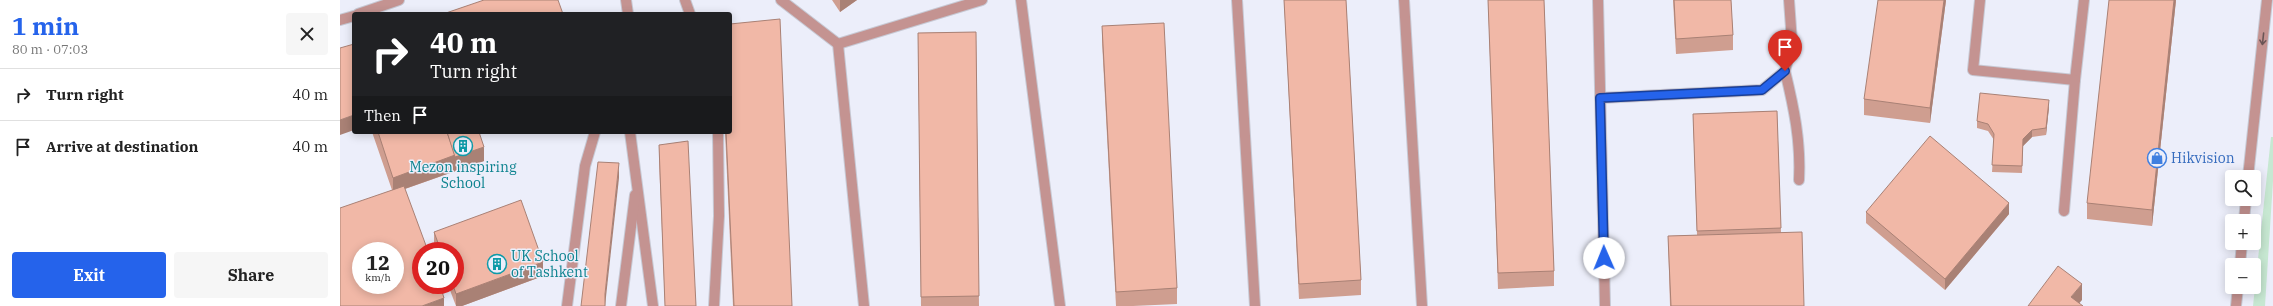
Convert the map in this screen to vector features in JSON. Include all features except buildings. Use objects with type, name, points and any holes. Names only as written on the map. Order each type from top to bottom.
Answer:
[{"type":"street","points":[[364,12],[399,0]]},
{"type":"street","points":[[626,0],[628,12]]},
{"type":"street","points":[[685,0],[689,12]]},
{"type":"street","points":[[781,0],[838,44],[864,306]]},
{"type":"street","points":[[838,44],[982,0]]},
{"type":"street","points":[[1021,0],[1060,306]]},
{"type":"street","points":[[1237,0],[1255,306]]},
{"type":"street","points":[[1404,0],[1422,306]]},
{"type":"street","points":[[1598,0],[1605,306]]},
{"type":"street","points":[[1789,0],[1792,42],[1785,71],[1797,121],[1800,156],[1799,180]]},
{"type":"street","points":[[1980,0],[1973,70],[2075,80]]},
{"type":"street","points":[[2064,211],[2075,80],[2084,0]]},
{"type":"street","points":[[2249,170],[2267,0]]},
{"type":"street","points":[[340,20],[352,17]]},
{"type":"street","points":[[1600,98],[1762,90],[1785,71]]},
{"type":"street","points":[[567,306],[585,166],[594,134]]},
{"type":"street","points":[[630,134],[636,184],[645,235],[652,306]]},
{"type":"street","points":[[714,306],[719,216],[718,134]]},
{"type":"street","points":[[621,306],[636,184]]},
{"type":"street","points":[[2236,306],[2237,294]]},
{"type":"green space","points":[[2271,137],[2273,137],[2273,181],[2265,306],[2253,306],[2254,294],[2261,294],[2261,258],[2258,258],[2259,250],[2261,250],[2261,231]]},
{"type":"place","name":"Mezon inspiring School","points":[[463,146]]},
{"type":"place","name":"Hikvision","points":[[2157,158]]},
{"type":"place","name":"UK School of Tashkent","points":[[497,264]]},
{"type":"route","points":[[1604,258],[1600,98],[1762,90],[1785,71]]}]
